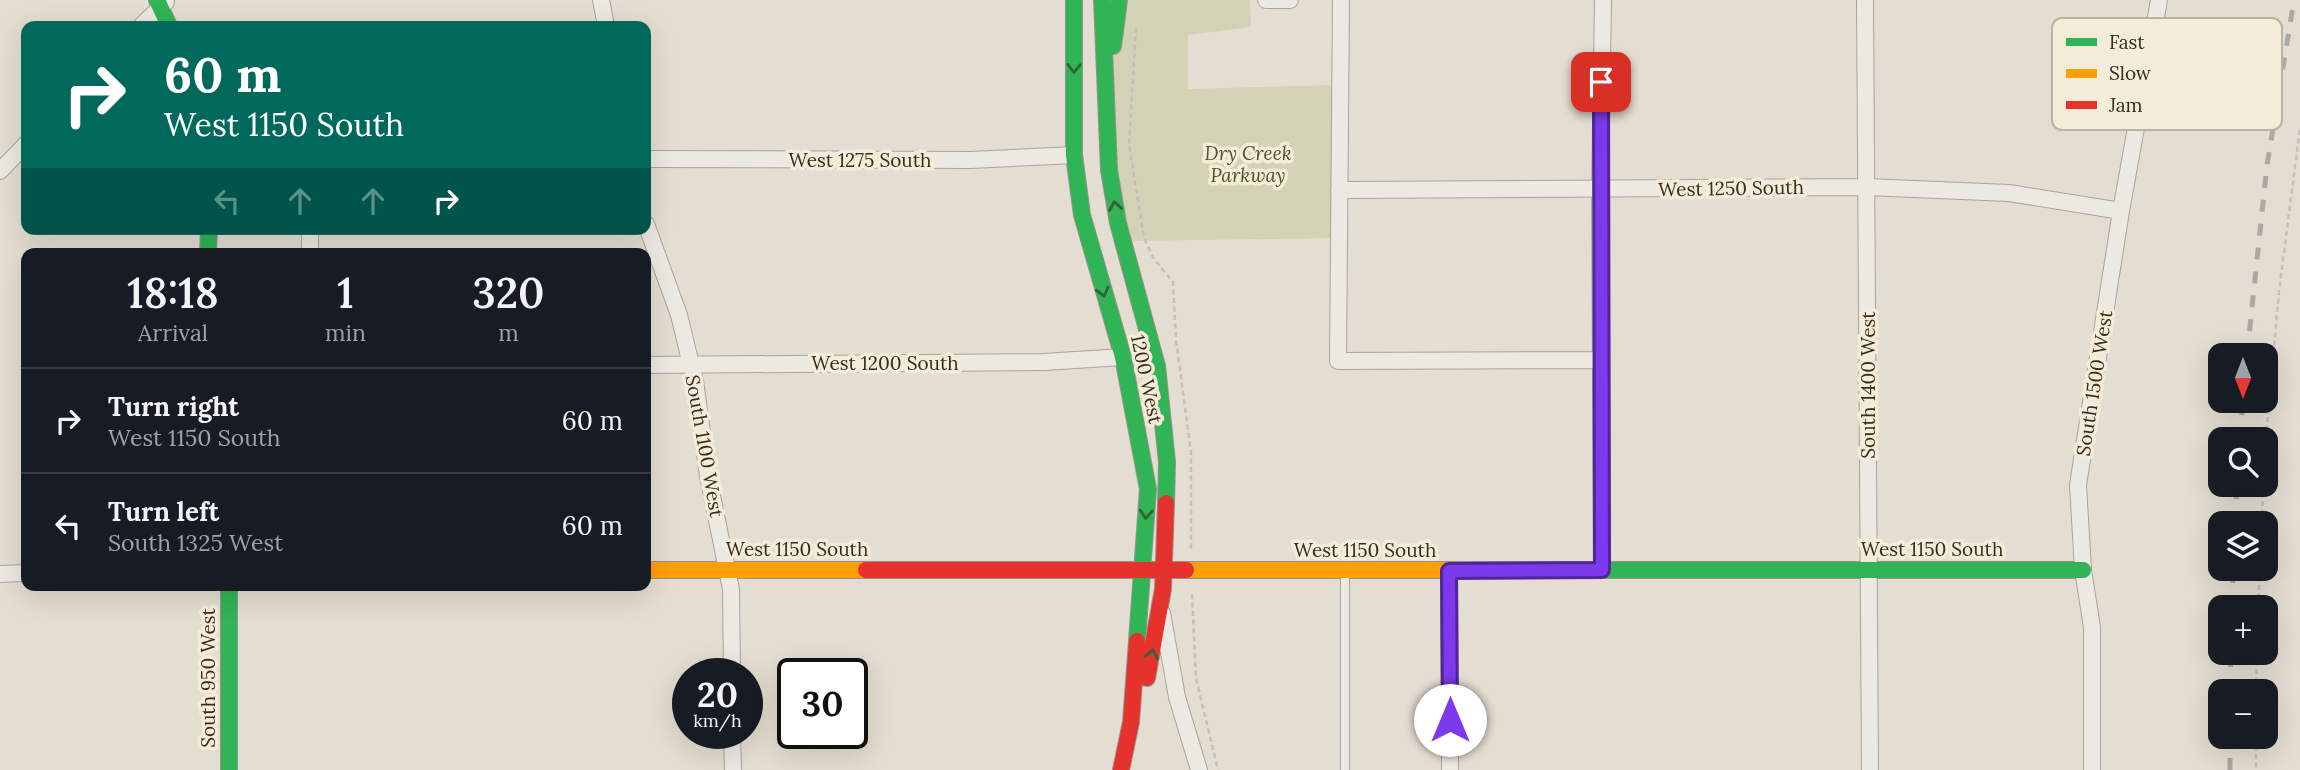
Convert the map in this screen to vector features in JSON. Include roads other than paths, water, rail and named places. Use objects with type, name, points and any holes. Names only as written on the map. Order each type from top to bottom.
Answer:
[{"type":"street","points":[[601,0],[605,21]]},
{"type":"street","name":"1200 West","points":[[1074,0],[1074,155],[1082,215],[1123,357],[1148,489],[1131,722],[1121,770]]},
{"type":"street","name":"1200 West","points":[[1102,0],[1109,170],[1118,223],[1157,366],[1167,462],[1161,611],[1132,770]]},
{"type":"street","points":[[1107,75],[1119,0]]},
{"type":"street","points":[[1266,0],[1290,0]]},
{"type":"street","points":[[1341,0],[1339,361],[1600,360]]},
{"type":"street","points":[[1602,570],[1600,190],[1603,0]]},
{"type":"street","name":"South 1400 West","points":[[1865,0],[1870,770]]},
{"type":"street","name":"South 1500 West","points":[[2156,18],[2159,0]]},
{"type":"street","points":[[145,21],[162,2]]},
{"type":"street","points":[[162,2],[168,21]]},
{"type":"street","name":"South 1500 West","points":[[2092,770],[2092,627],[2083,570],[2078,485],[2136,130]]},
{"type":"street","points":[[0,171],[21,149]]},
{"type":"street","name":"West 1275 South","points":[[651,159],[971,160],[1074,155]]},
{"type":"street","name":"West 1250 South","points":[[1339,190],[1867,187],[2009,193],[2121,211]]},
{"type":"street","name":"South 1100 West","points":[[652,260],[680,315],[692,365],[708,476],[728,569],[731,658]]},
{"type":"street","name":"West 1200 South","points":[[651,365],[1044,362],[1123,357]]},
{"type":"street","name":"West 1150 South","points":[[651,570],[2083,570]]},
{"type":"street","points":[[1449,571],[1450,770]]},
{"type":"street","points":[[0,574],[21,573]]},
{"type":"street","name":"South 950 West","points":[[229,591],[229,770]]},
{"type":"street","points":[[1161,611],[1177,697],[1199,770]]},
{"type":"street","points":[[732,749],[733,770]]},
{"type":"lane","points":[[1345,570],[1345,770]]},
{"type":"railway","points":[[2282,73],[2294,0]]},
{"type":"railway","points":[[2248,343],[2273,130]]},
{"type":"railway","points":[[2241,427],[2242,413]]},
{"type":"railway","points":[[2236,497],[2236,511]]},
{"type":"railway","points":[[2232,595],[2233,581]]},
{"type":"railway","points":[[2230,679],[2231,665]]},
{"type":"railway","points":[[2230,749],[2230,770]]},
{"type":"park label","name":"Dry Creek Parkway","points":[[1248,164]]}]
